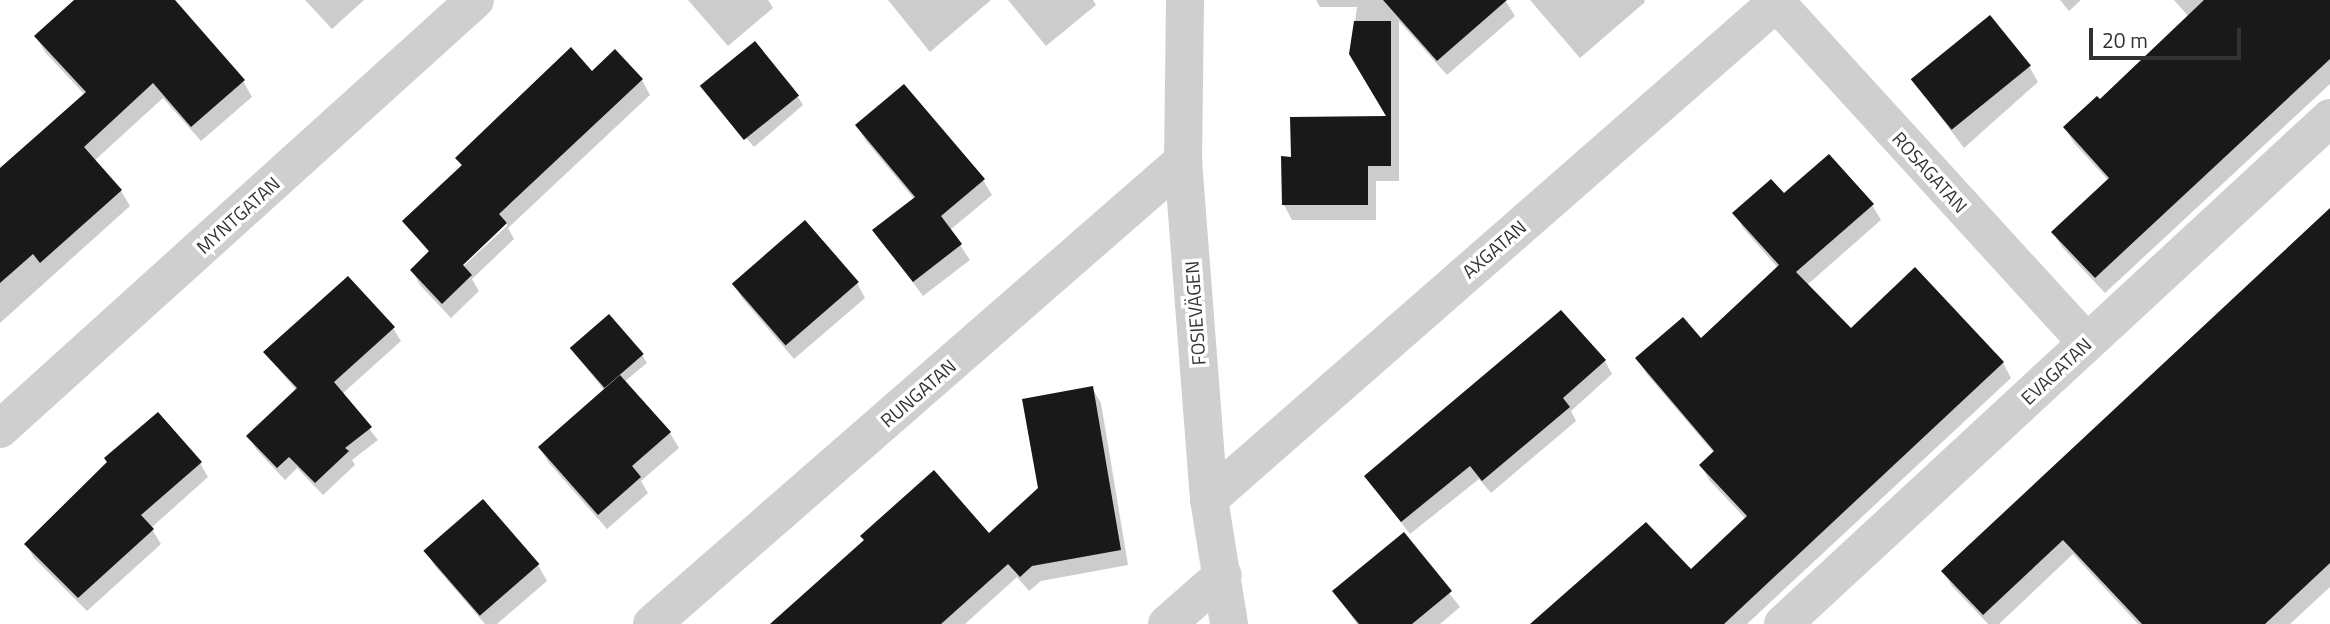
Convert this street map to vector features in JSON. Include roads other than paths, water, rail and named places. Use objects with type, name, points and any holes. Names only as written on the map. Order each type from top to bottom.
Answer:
[{"type":"street","name":"MYNTGATAN","points":[[0,429],[475,0]]},
{"type":"street","name":"FOSIEVÄGEN","points":[[1185,0],[1183,161],[1209,499],[1229,624]]},
{"type":"street","name":"ROSAGATAN","points":[[1776,1],[2087,343]]},
{"type":"street","name":"AXGATAN","points":[[1209,499],[1776,1]]},
{"type":"street","name":"EVAGATAN","points":[[1783,624],[2330,118]]},
{"type":"street","name":"RUNGATAN","points":[[652,624],[1183,161]]},
{"type":"street","points":[[1167,624],[1223,575]]}]
